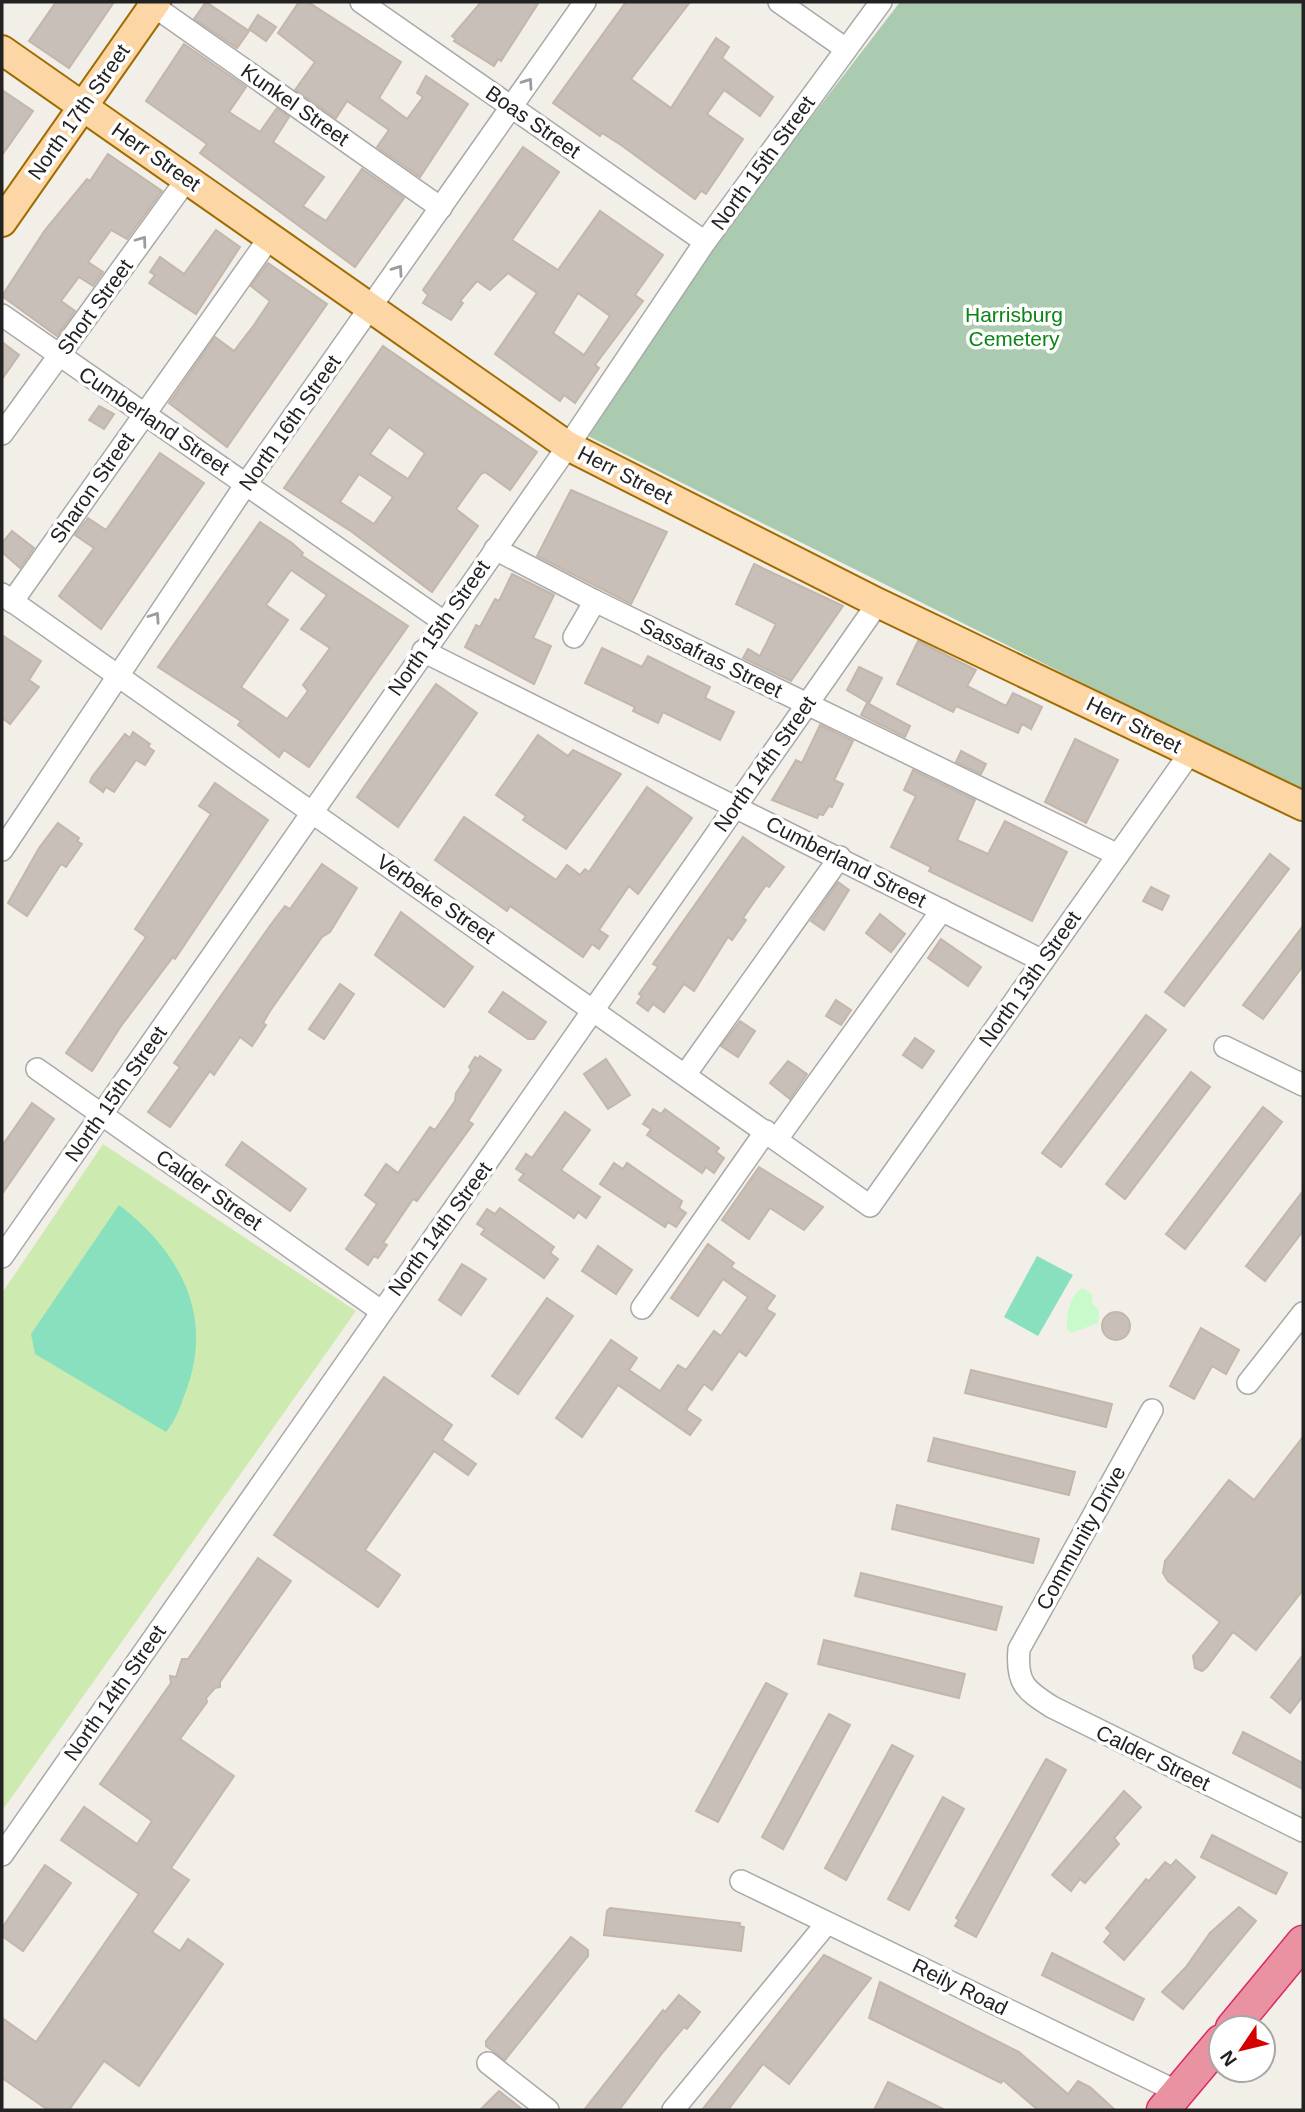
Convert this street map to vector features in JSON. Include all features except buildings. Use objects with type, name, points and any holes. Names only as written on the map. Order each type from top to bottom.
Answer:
[{"type":"highway","points":[[1244,2014],[1303,1942]]},
{"type":"highway","points":[[1171,2101],[1207,2058]]},
{"type":"main road","name":"North 17th Street","points":[[2,222],[152,3]]},
{"type":"main road","name":"Herr Street","points":[[2,50],[568,446],[878,603],[1303,806]]},
{"type":"street","name":"Boas Street","points":[[360,2],[705,242]]},
{"type":"street","name":"North 16th Street","points":[[2,850],[246,484],[585,2]]},
{"type":"street","points":[[779,2],[846,49]]},
{"type":"street","name":"North 15th Street","points":[[2,1257],[568,446],[705,242],[881,2]]},
{"type":"street","name":"Kunkel Street","points":[[152,3],[441,208]]},
{"type":"street","name":"Short Street","points":[[2,434],[187,179]]},
{"type":"street","name":"Sharon Street","points":[[7,598],[144,414],[270,237]]},
{"type":"street","name":"Cumberland Street","points":[[2,315],[444,622]]},
{"type":"street","name":"Sassafras Street","points":[[495,549],[807,705],[1118,855]]},
{"type":"street","name":"Verbeke Street","points":[[7,598],[870,1206]]},
{"type":"street","points":[[574,637],[596,601]]},
{"type":"street","name":"North 14th Street","points":[[2,1854],[878,603]]},
{"type":"street","name":"Cumberland Street","points":[[423,651],[840,857],[1043,961]]},
{"type":"street","name":"North 13th Street","points":[[870,1206],[1190,753]]},
{"type":"street","points":[[685,1075],[840,857]]},
{"type":"street","points":[[642,1308],[942,910]]},
{"type":"street","points":[[1225,1046],[1303,1085]]},
{"type":"street","name":"Calder Street","points":[[37,1069],[381,1311]]},
{"type":"street","points":[[1248,1383],[1303,1313]]},
{"type":"street","name":"Community Drive","points":[[1017,1668],[1019,1649],[1152,1410]]},
{"type":"street","name":"Calder Street","points":[[1017,1668],[1026,1690],[1052,1707],[1303,1832]]},
{"type":"street","name":"Reily Road","points":[[741,1881],[1171,2101]]},
{"type":"street","points":[[673,2110],[827,1923]]},
{"type":"street","points":[[488,2063],[548,2110]]},
{"type":"green space","name":"Harrisburg Cemetery","points":[[900,2],[1303,2],[1303,793],[588,436],[692,272]]},
{"type":"green space","points":[[103,1144],[356,1311],[2,1811],[2,1293]]},
{"type":"green space","points":[[119,1205],[140,1223],[174,1263],[193,1309],[196,1334],[194,1360],[181,1406],[166,1432],[35,1354],[31,1334]]},
{"type":"green space","points":[[1037,1256],[1073,1275],[1038,1336],[1004,1317]]},
{"type":"green space","points":[[1082,1288],[1092,1294],[1092,1303],[1099,1311],[1098,1323],[1071,1333],[1067,1329],[1068,1312],[1074,1296]]}]
